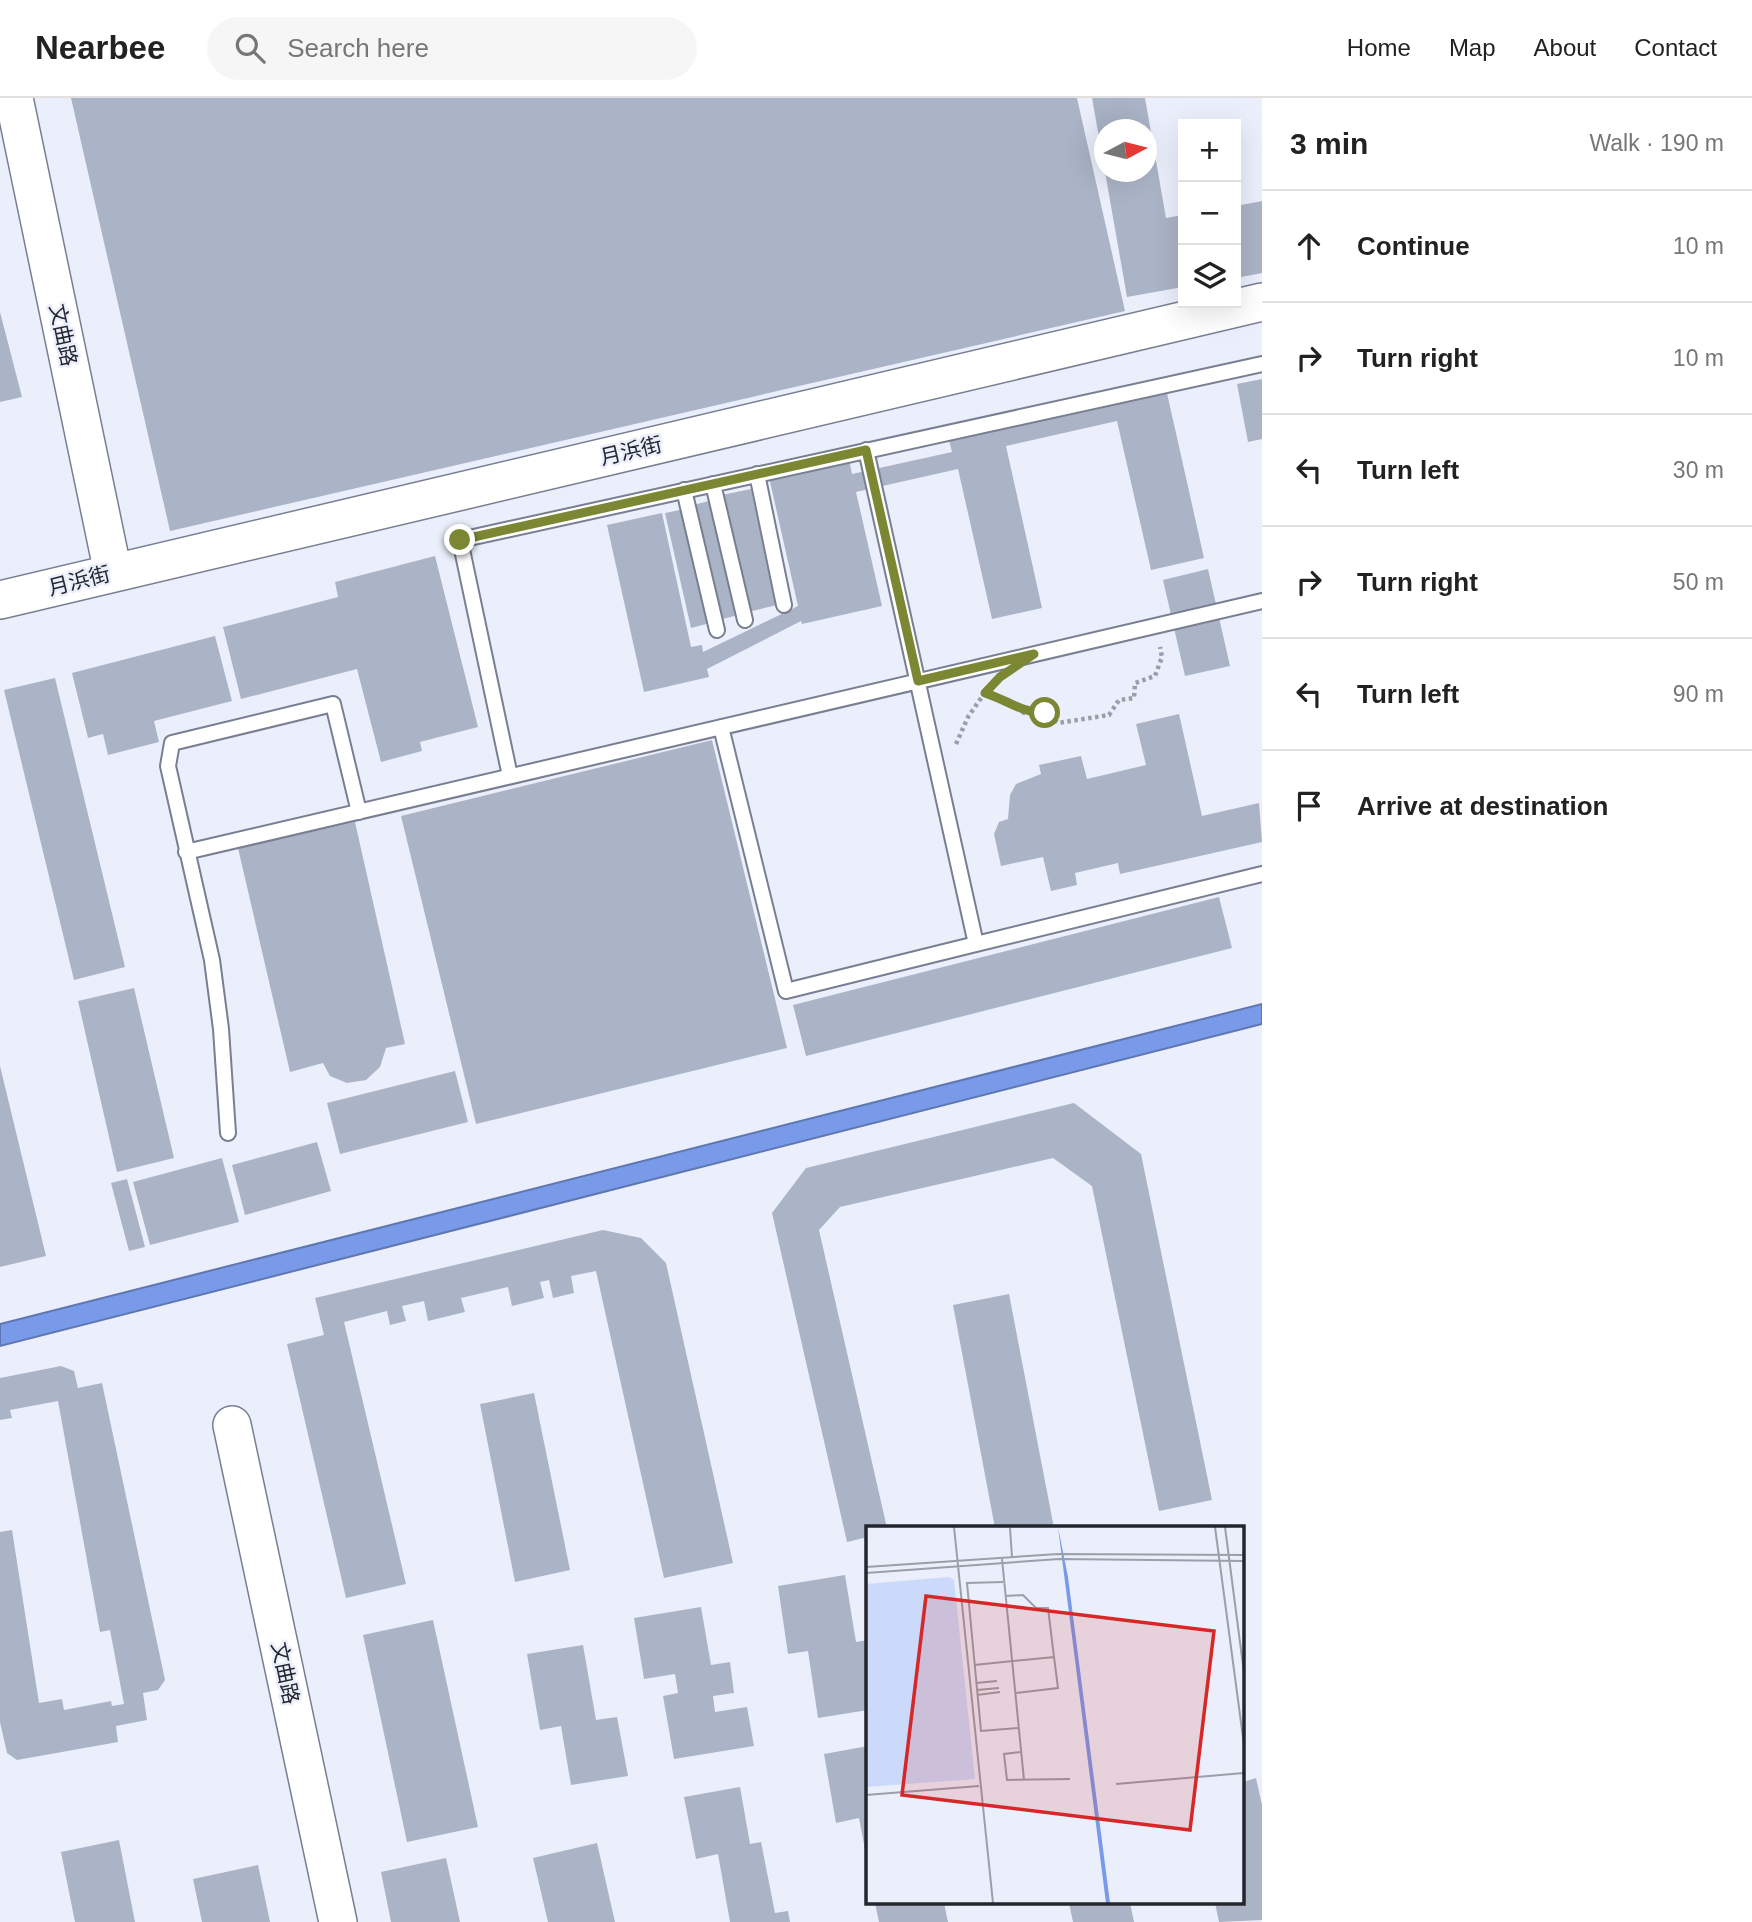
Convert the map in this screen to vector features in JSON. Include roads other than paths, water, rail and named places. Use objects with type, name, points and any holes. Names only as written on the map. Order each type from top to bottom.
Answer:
[{"type":"street","name":"文曲路","points":[[14,98],[113,573]]},
{"type":"street","name":"月浜街","points":[[0,600],[1262,302]]},
{"type":"street","name":"文曲路","points":[[232,1425],[338,1922]]},
{"type":"lane","points":[[510,776],[460,540],[1262,364]]},
{"type":"lane","points":[[866,450],[976,944]]},
{"type":"lane","points":[[757,474],[785,605]]},
{"type":"lane","points":[[713,484],[744,620]]},
{"type":"lane","points":[[684,490],[716,630]]},
{"type":"lane","points":[[186,852],[1262,601]]},
{"type":"lane","points":[[228,1133],[221,1029],[212,960],[168,766],[172,743],[333,704],[359,812]]},
{"type":"lane","points":[[722,727],[786,992],[1262,874]]},
{"type":"water","points":[[1262,1004],[1262,1024],[0,1346],[0,1324]]}]
